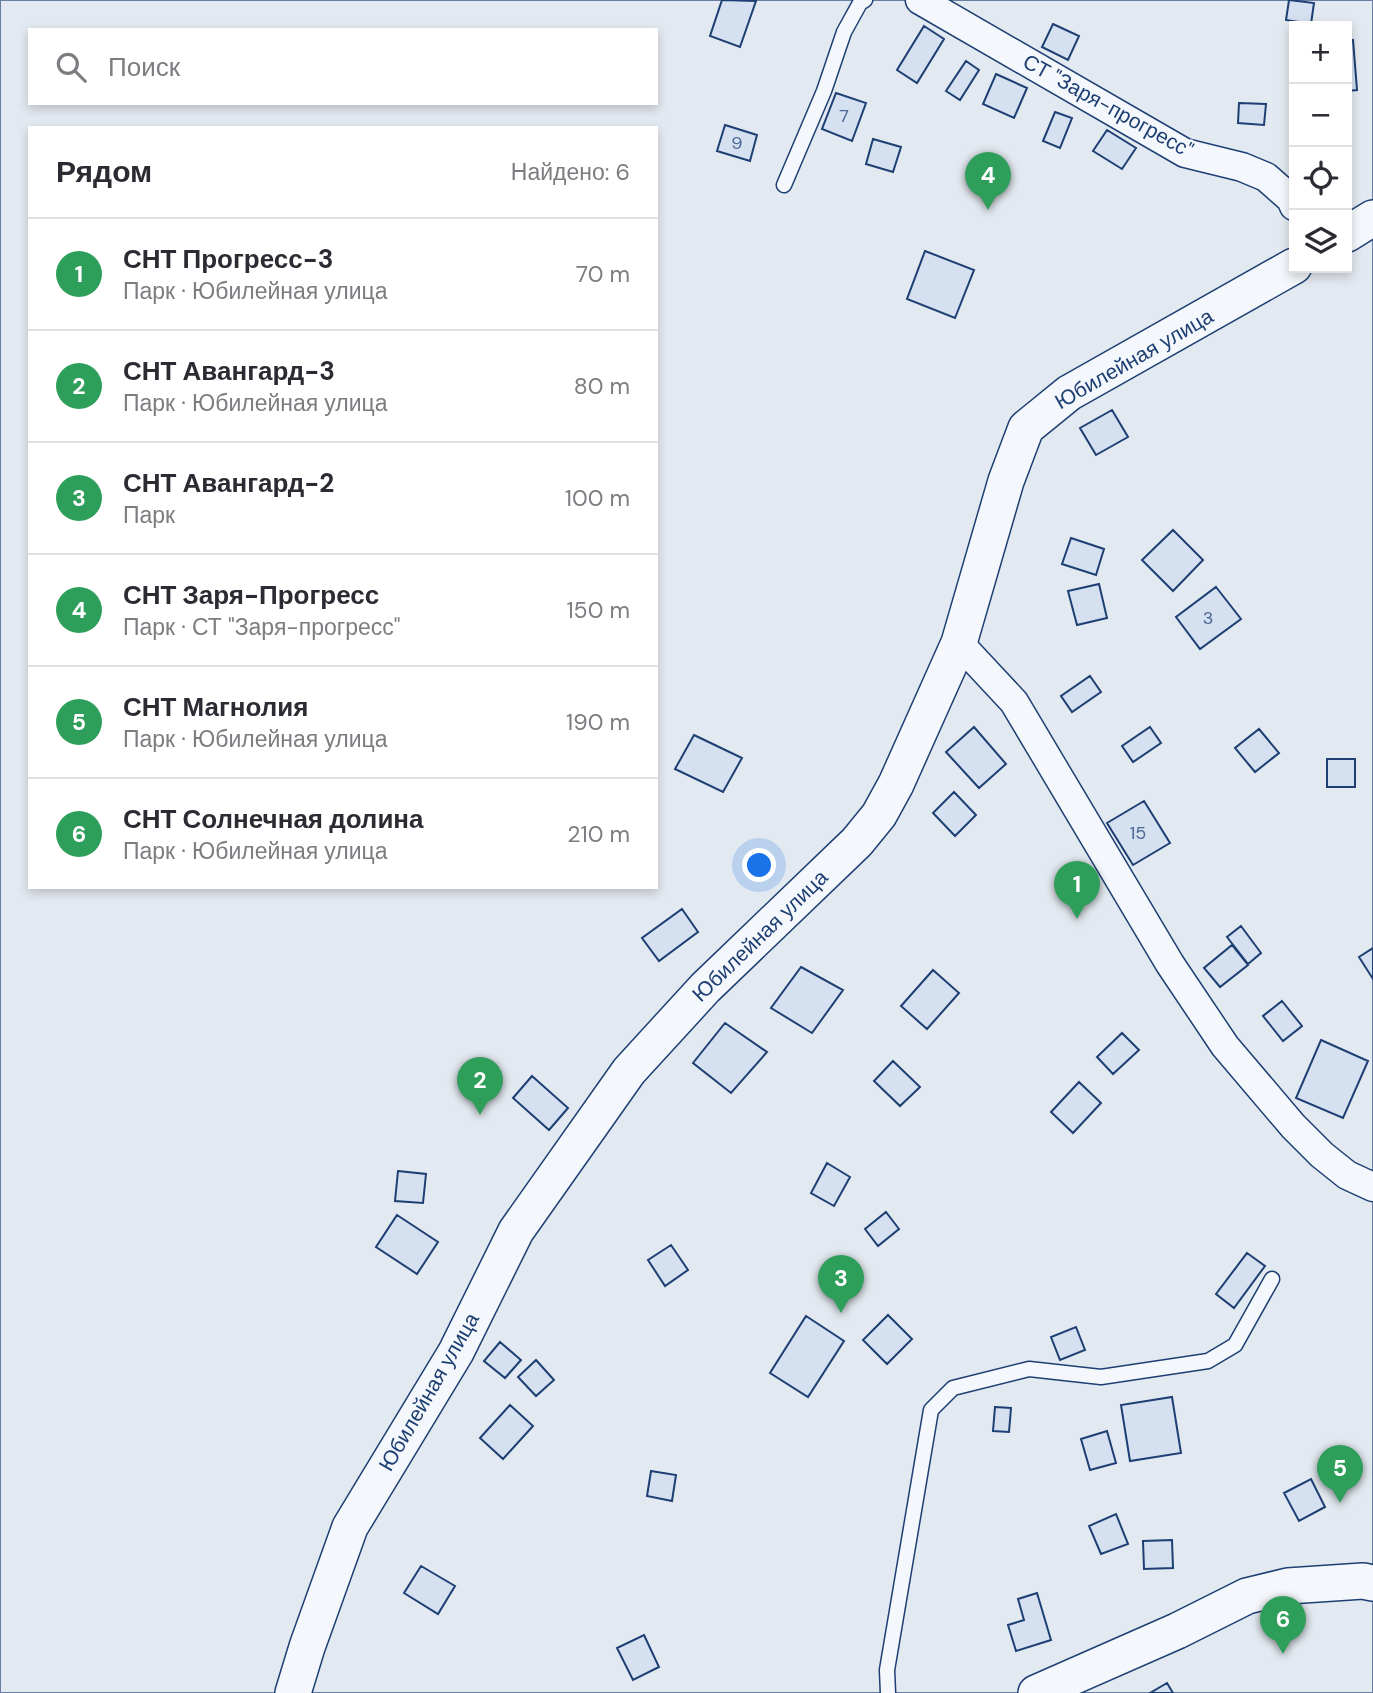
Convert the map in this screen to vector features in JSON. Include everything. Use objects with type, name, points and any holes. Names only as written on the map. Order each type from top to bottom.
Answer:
[{"type":"street","name":"СТ \"Заря-прогресс\"","points":[[920,0],[1185,153],[1242,167],[1266,177],[1289,197]]},
{"type":"street","points":[[1352,231],[1373,218]]},
{"type":"street","name":"Юбилейная улица","points":[[293,1693],[350,1527],[456,1352],[516,1231],[629,1071],[705,988],[857,842],[879,815],[896,784],[959,643],[1006,481],[1026,428],[1069,393],[1289,269]]},
{"type":"street","points":[[959,643],[1014,702],[1170,964],[1225,1046],[1293,1126],[1322,1155],[1347,1175],[1373,1187]]},
{"type":"street","points":[[1036,1693],[1247,1596],[1287,1586],[1368,1582]]},
{"type":"lane","points":[[784,185],[824,91],[844,32],[860,3],[865,0]]},
{"type":"lane","points":[[888,1693],[887,1670],[932,1410],[953,1388],[1029,1369],[1101,1377],[1208,1361],[1235,1345],[1272,1279]]},
{"type":"shaded area","points":[[0,0],[1373,0],[1373,1693],[0,1693]]},
{"type":"building","points":[[722,0],[756,1],[740,47],[710,36]]},
{"type":"building","points":[[1289,0],[1314,3],[1311,21],[1286,20]]},
{"type":"building","points":[[1053,24],[1079,36],[1068,60],[1042,47]]},
{"type":"building","points":[[924,26],[944,39],[917,83],[897,70]]},
{"type":"building","points":[[1352,40],[1357,90],[1352,90],[1352,84]]},
{"type":"building","points":[[966,61],[979,70],[960,100],[946,91]]},
{"type":"building","points":[[996,74],[1027,88],[1014,118],[983,104]]},
{"type":"building","points":[[836,93],[866,103],[852,141],[822,129]]},
{"type":"building","points":[[1239,103],[1266,104],[1264,125],[1238,123]]},
{"type":"building","points":[[1055,112],[1072,118],[1060,148],[1043,141]]},
{"type":"building","points":[[725,125],[757,135],[750,161],[717,151]]},
{"type":"building","points":[[1107,130],[1136,148],[1122,169],[1093,151]]},
{"type":"building","points":[[873,139],[901,147],[893,172],[866,164]]},
{"type":"building","points":[[925,251],[974,270],[955,318],[907,299]]},
{"type":"building","points":[[1112,410],[1128,437],[1096,455],[1080,428]]},
{"type":"building","points":[[1173,530],[1203,560],[1173,591],[1142,560]]},
{"type":"building","points":[[1071,538],[1104,549],[1096,575],[1062,564]]},
{"type":"building","points":[[1099,584],[1107,618],[1077,625],[1068,591]]},
{"type":"building","points":[[1216,587],[1241,619],[1200,649],[1176,617]]},
{"type":"building","points":[[1090,676],[1101,692],[1072,712],[1061,696]]},
{"type":"building","points":[[974,727],[1006,764],[979,788],[946,752]]},
{"type":"building","points":[[1150,727],[1161,743],[1133,762],[1122,746]]},
{"type":"building","points":[[1259,729],[1279,753],[1255,772],[1235,748]]},
{"type":"building","points":[[694,735],[742,758],[723,792],[675,769]]},
{"type":"building","points":[[1327,759],[1355,759],[1355,787],[1327,787]]},
{"type":"building","points":[[954,792],[976,815],[955,836],[933,813]]},
{"type":"building","points":[[1144,801],[1170,843],[1133,865],[1107,823]]},
{"type":"building","points":[[682,909],[698,932],[659,961],[642,938]]},
{"type":"building","points":[[1241,926],[1261,953],[1248,964],[1227,937]]},
{"type":"building","points":[[1232,945],[1248,965],[1220,987],[1204,968]]},
{"type":"building","points":[[1373,948],[1373,979],[1359,957]]},
{"type":"building","points":[[801,967],[843,990],[812,1033],[771,1008]]},
{"type":"building","points":[[933,970],[959,993],[927,1029],[901,1006]]},
{"type":"building","points":[[1282,1001],[1302,1026],[1283,1041],[1263,1016]]},
{"type":"building","points":[[725,1023],[767,1052],[731,1093],[693,1063]]},
{"type":"building","points":[[1122,1033],[1139,1050],[1113,1074],[1097,1057]]},
{"type":"building","points":[[1321,1040],[1368,1061],[1343,1118],[1296,1098]]},
{"type":"building","points":[[893,1061],[920,1087],[900,1106],[874,1081]]},
{"type":"building","points":[[532,1076],[568,1108],[549,1130],[513,1098]]},
{"type":"building","points":[[1079,1082],[1101,1103],[1073,1133],[1051,1112]]},
{"type":"building","points":[[827,1163],[850,1177],[834,1206],[811,1193]]},
{"type":"building","points":[[398,1171],[426,1174],[423,1203],[395,1201]]},
{"type":"building","points":[[886,1212],[899,1229],[878,1246],[865,1229]]},
{"type":"building","points":[[397,1215],[438,1242],[417,1274],[376,1247]]},
{"type":"building","points":[[671,1245],[688,1270],[665,1286],[648,1260]]},
{"type":"building","points":[[1247,1253],[1265,1266],[1234,1308],[1216,1294]]},
{"type":"building","points":[[888,1315],[912,1339],[887,1364],[863,1340]]},
{"type":"building","points":[[806,1316],[844,1341],[808,1397],[770,1373]]},
{"type":"building","points":[[1076,1327],[1085,1350],[1060,1360],[1051,1337]]},
{"type":"building","points":[[500,1342],[521,1360],[505,1378],[484,1361]]},
{"type":"building","points":[[536,1360],[554,1380],[536,1396],[518,1377]]},
{"type":"building","points":[[1172,1397],[1181,1453],[1130,1461],[1121,1405]]},
{"type":"building","points":[[510,1405],[533,1426],[503,1459],[480,1438]]},
{"type":"building","points":[[995,1407],[1011,1408],[1009,1432],[993,1431]]},
{"type":"building","points":[[1107,1431],[1116,1463],[1090,1470],[1081,1439]]},
{"type":"building","points":[[651,1471],[676,1475],[672,1501],[647,1496]]},
{"type":"building","points":[[1311,1479],[1325,1507],[1299,1521],[1284,1493]]},
{"type":"building","points":[[1116,1514],[1128,1544],[1101,1554],[1089,1526]]},
{"type":"building","points":[[1172,1540],[1173,1568],[1144,1569],[1143,1541]]},
{"type":"building","points":[[421,1566],[455,1586],[438,1614],[404,1593]]},
{"type":"building","points":[[1037,1593],[1051,1640],[1016,1651],[1008,1625],[1024,1620],[1018,1599]]},
{"type":"building","points":[[644,1635],[659,1667],[633,1680],[617,1648]]},
{"type":"building","points":[[1167,1683],[1173,1693],[1150,1693]]},
{"type":"place","name":"СНТ Заря-Прогресс","points":[[988,210]]},
{"type":"place","name":"СНТ Прогресс-3","points":[[1077,919]]},
{"type":"place","name":"СНТ Авангард-3","points":[[480,1115]]},
{"type":"place","name":"СНТ Авангард-2","points":[[841,1313]]},
{"type":"place","name":"СНТ Магнолия","points":[[1340,1503]]},
{"type":"place","name":"СНТ Солнечная долина","points":[[1283,1654]]}]
